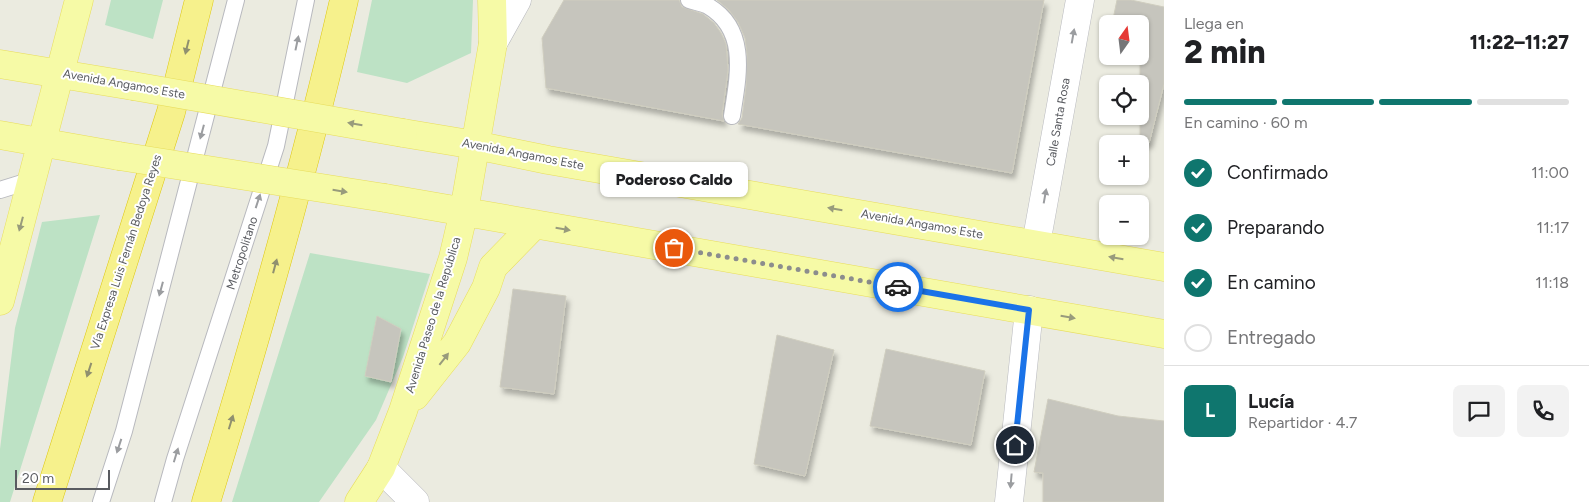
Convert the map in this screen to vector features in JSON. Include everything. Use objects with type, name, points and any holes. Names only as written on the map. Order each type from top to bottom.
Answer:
[{"type":"highway","name":"Vía Expresa Luis Fernán Bedoya Reyes","points":[[47,502],[171,112],[199,0]]},
{"type":"highway","points":[[206,502],[249,362],[329,64],[344,0]]},
{"type":"main road","points":[[0,301],[79,0]]},
{"type":"main road","name":"Avenida Paseo de la República","points":[[359,502],[381,468],[404,411],[453,258],[464,210],[493,43],[492,0]]},
{"type":"main road","name":"Avenida Angamos Este","points":[[0,64],[475,145],[548,160],[1164,267]]},
{"type":"main road","points":[[0,135],[119,156],[464,210],[1164,334]]},
{"type":"main road","points":[[404,411],[457,343],[486,288],[493,267],[535,224]]},
{"type":"street","points":[[493,43],[517,0]]},
{"type":"street","name":"Calle Santa Rosa","points":[[1036,244],[1080,0]]},
{"type":"street","points":[[1010,502],[1029,310]]},
{"type":"street","points":[[381,468],[415,502]]},
{"type":"lane","points":[[100,502],[124,431],[236,0]]},
{"type":"lane","name":"Metropolitano","points":[[163,502],[175,459],[276,146],[306,0]]},
{"type":"lane","points":[[689,0],[707,5],[726,21],[737,43],[738,81],[732,116]]},
{"type":"lane","points":[[0,190],[32,180]]},
{"type":"green space","points":[[111,0],[163,0],[153,39],[105,25]]},
{"type":"green space","points":[[372,0],[473,0],[471,53],[407,83],[357,72]]},
{"type":"green space","points":[[100,215],[10,502],[0,502],[0,449],[15,328],[42,222]]},
{"type":"green space","points":[[310,253],[430,274],[403,357],[376,420],[319,502],[232,502]]},
{"type":"building","points":[[564,0],[679,0],[682,7],[703,14],[714,23],[726,44],[728,70],[722,114],[724,121],[546,88],[542,38]]},
{"type":"building","points":[[717,0],[1044,0],[1012,173],[738,124],[742,118],[746,87],[747,54],[745,38],[738,22],[729,10]]},
{"type":"building","points":[[1117,0],[1131,0],[1164,7],[1164,84],[1149,143],[1149,135],[1140,135],[1140,125],[1149,125],[1149,75],[1140,75],[1140,65],[1149,65],[1149,15],[1114,15]]},
{"type":"building","points":[[513,289],[566,296],[554,394],[500,387]]},
{"type":"building","points":[[377,316],[401,329],[391,382],[365,376]]},
{"type":"building","points":[[777,335],[834,350],[805,476],[754,464]]},
{"type":"building","points":[[886,349],[985,371],[971,445],[870,426]]},
{"type":"building","points":[[1048,399],[1118,416],[1164,421],[1164,502],[1043,502],[1043,473],[1034,472]]},
{"type":"way so far","points":[[674,248],[898,287]]},
{"type":"place","name":"Poderoso Caldo","points":[[674,248]]},
{"type":"route","points":[[898,287],[1029,310],[1015,445]]}]
